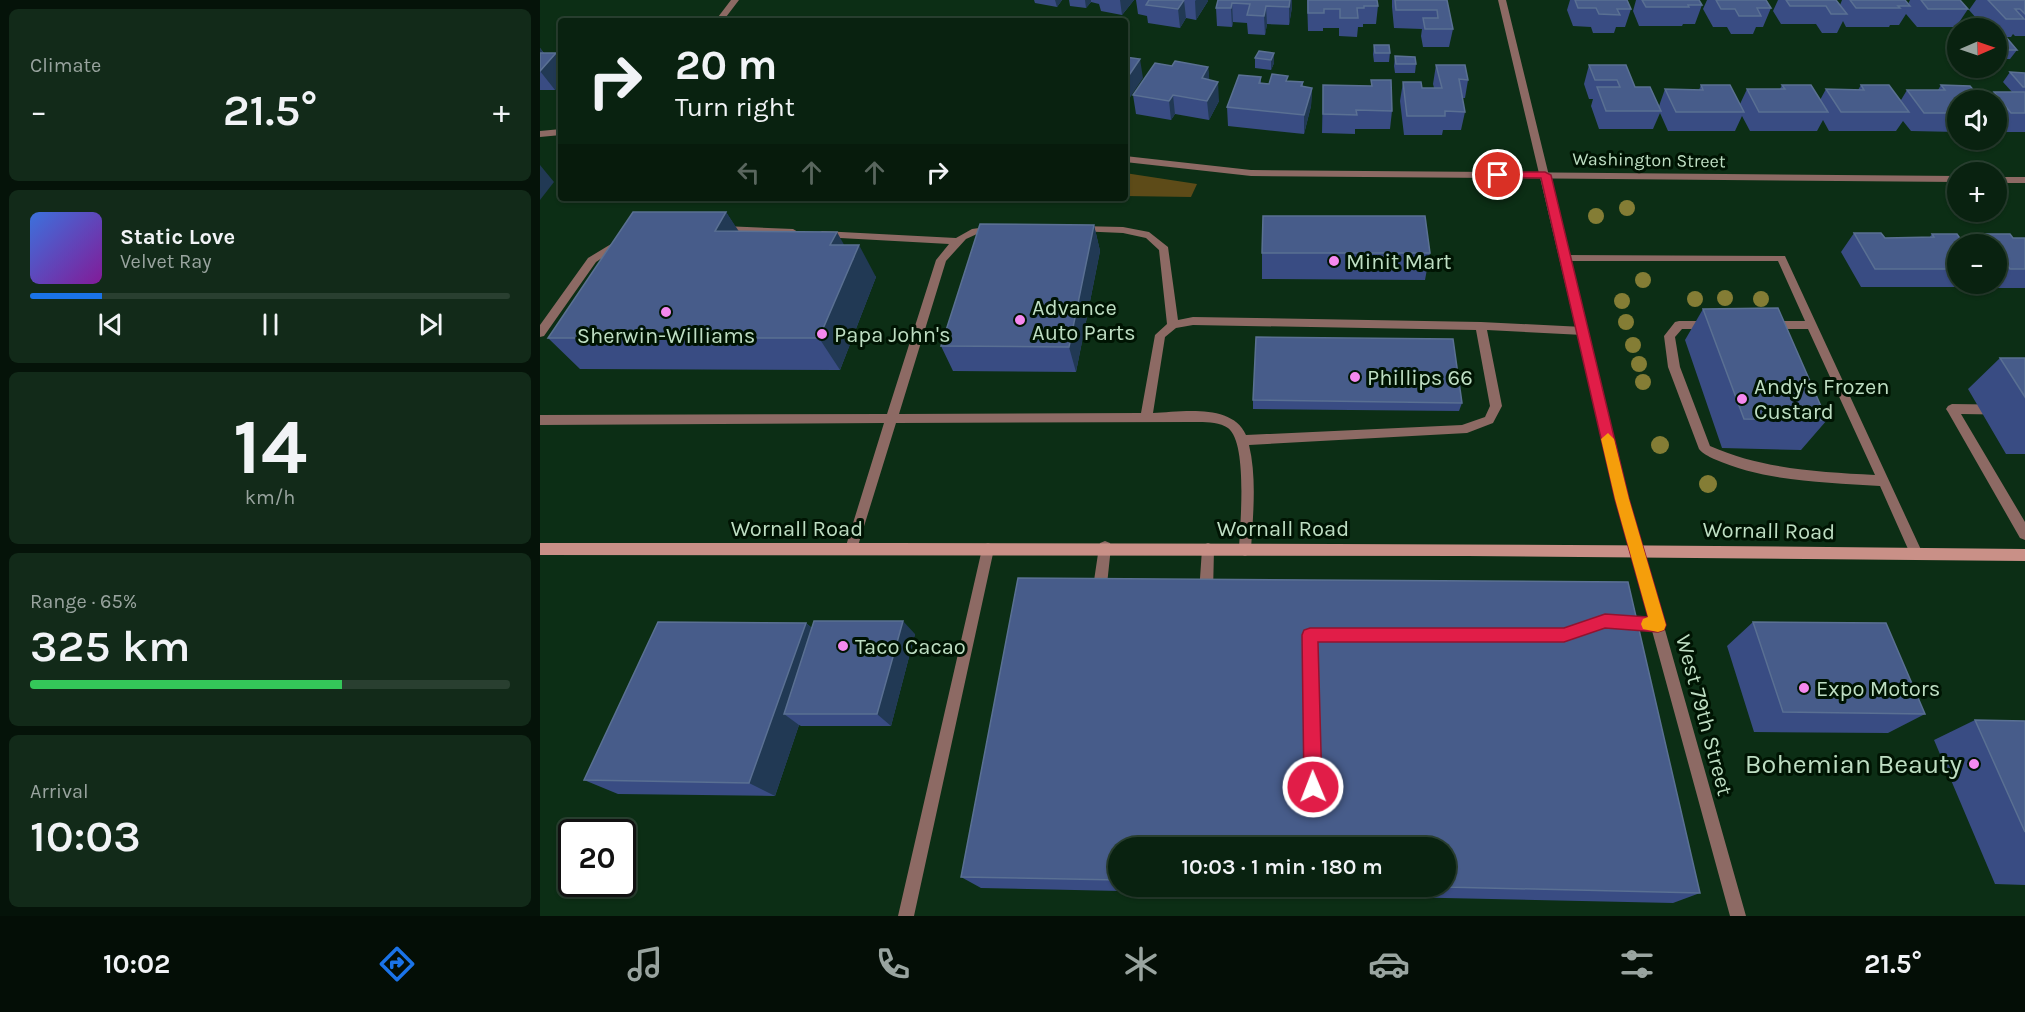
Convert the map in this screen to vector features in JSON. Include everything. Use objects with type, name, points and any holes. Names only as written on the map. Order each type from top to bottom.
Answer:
[{"type":"main road","name":"Wornall Road","points":[[540,549],[1638,550],[2025,555]]},
{"type":"street","points":[[721,18],[735,0]]},
{"type":"street","name":"West 79th Street","points":[[1502,0],[1622,499],[1738,916]]},
{"type":"street","points":[[540,135],[558,132]]},
{"type":"street","name":"Washington Street","points":[[1128,159],[1251,173],[1947,179]]},
{"type":"street","points":[[2007,180],[2025,180]]},
{"type":"street","points":[[713,229],[956,241]]},
{"type":"street","points":[[851,549],[941,260],[956,241],[970,231],[1008,229]]},
{"type":"street","points":[[1065,229],[1123,230],[1149,235],[1164,249],[1173,325]]},
{"type":"street","points":[[540,333],[592,260],[620,241],[631,237]]},
{"type":"street","points":[[1565,258],[1781,258],[1917,554]]},
{"type":"street","points":[[1146,418],[1160,335],[1173,325],[1193,321],[1481,326],[1583,331]]},
{"type":"street","points":[[1756,324],[1812,325]]},
{"type":"street","points":[[1711,325],[1679,326],[1669,336],[1674,367],[1705,449],[1724,459],[1754,466],[1801,474],[1884,481]]},
{"type":"street","points":[[1244,440],[1463,430],[1489,420],[1496,406],[1481,326]]},
{"type":"street","points":[[2025,410],[1952,409],[2025,534]]},
{"type":"street","points":[[540,420],[1218,419],[1233,425],[1244,440],[1247,489],[1245,550]]},
{"type":"street","points":[[1097,608],[1105,548]]},
{"type":"street","points":[[906,916],[988,549]]},
{"type":"street","points":[[1205,609],[1208,549]]},
{"type":"street","points":[[1605,621],[1658,625]]},
{"type":"shaded area","points":[[1128,173],[1197,184],[1191,197],[1128,196]]},
{"type":"building","points":[[1149,0],[1184,0],[1178,9],[1146,5]]},
{"type":"building","points":[[1218,0],[1290,0],[1289,7],[1266,6],[1264,16],[1247,15],[1250,4],[1232,3],[1231,8],[1216,8]]},
{"type":"building","points":[[1308,0],[1377,0],[1378,6],[1357,8],[1358,18],[1340,18],[1340,9],[1324,9],[1324,13],[1308,13]]},
{"type":"building","points":[[1395,0],[1447,0],[1453,29],[1425,29],[1423,18],[1438,18],[1437,10],[1396,10]]},
{"type":"building","points":[[1575,0],[1627,0],[1631,9],[1617,9],[1620,15],[1599,14],[1596,8],[1578,8]]},
{"type":"building","points":[[1642,0],[1699,0],[1702,5],[1646,7]]},
{"type":"building","points":[[1716,0],[1766,0],[1771,8],[1757,8],[1761,16],[1739,16],[1735,9],[1721,9]]},
{"type":"building","points":[[1786,0],[1836,0],[1847,14],[1831,14],[1826,6],[1790,6]]},
{"type":"building","points":[[1850,0],[1905,0],[1910,6],[1856,8]]},
{"type":"building","points":[[1921,0],[1960,0],[1968,9],[1928,9]]},
{"type":"building","points":[[1988,0],[2025,0],[2025,14],[2020,9],[2015,9],[2024,19],[2005,18]]},
{"type":"building","points":[[2007,38],[2017,50],[2007,50]]},
{"type":"building","points":[[1374,45],[1389,45],[1390,53],[1375,53]]},
{"type":"building","points":[[1259,51],[1274,53],[1271,60],[1255,58]]},
{"type":"building","points":[[540,53],[556,53],[540,71]]},
{"type":"building","points":[[1395,56],[1415,57],[1416,64],[1396,64]]},
{"type":"building","points":[[1128,57],[1140,59],[1128,77]]},
{"type":"building","points":[[1175,61],[1208,67],[1202,78],[1218,82],[1207,101],[1173,95],[1169,101],[1133,95],[1155,63],[1172,66]]},
{"type":"building","points":[[1436,65],[1465,65],[1468,80],[1459,79],[1465,112],[1445,111],[1445,116],[1407,116],[1403,82],[1421,82],[1422,88],[1442,88]]},
{"type":"building","points":[[1589,65],[1626,65],[1635,87],[1650,87],[1661,111],[1606,111],[1597,87],[1620,87],[1617,80],[1595,80]]},
{"type":"building","points":[[2010,72],[2025,73],[2025,87],[2023,87]]},
{"type":"building","points":[[1272,74],[1288,76],[1286,81],[1303,82],[1301,86],[1312,88],[1304,115],[1227,107],[1239,75],[1261,77],[1259,83],[1269,84]]},
{"type":"building","points":[[1371,80],[1391,80],[1392,111],[1356,110],[1357,115],[1323,114],[1323,85],[1372,86]]},
{"type":"building","points":[[1701,85],[1730,85],[1744,112],[1676,112],[1665,89],[1703,90]]},
{"type":"building","points":[[1782,85],[1811,85],[1828,112],[1759,112],[1747,89],[1785,89]]},
{"type":"building","points":[[1861,85],[1889,85],[1909,112],[1841,112],[1826,89],[1864,90]]},
{"type":"building","points":[[1941,85],[1970,86],[1973,90],[1947,90],[1947,113],[1924,113],[1907,90],[1945,90]]},
{"type":"building","points":[[2007,92],[2025,92],[2025,113],[2011,113],[2007,108]]},
{"type":"building","points":[[633,212],[726,212],[715,231],[837,232],[830,245],[859,245],[819,338],[548,338]]},
{"type":"building","points":[[1263,216],[1425,216],[1430,253],[1262,253]]},
{"type":"building","points":[[980,224],[1094,225],[1069,347],[941,346]]},
{"type":"building","points":[[1854,233],[1881,233],[1885,238],[1934,237],[1932,234],[1947,234],[1947,269],[1875,269]]},
{"type":"building","points":[[2007,234],[2013,238],[2025,238],[2025,269],[2010,269],[2007,265]]},
{"type":"building","points":[[1778,308],[1827,420],[1744,419],[1703,309]]},
{"type":"building","points":[[1256,337],[1453,339],[1462,403],[1253,400]]},
{"type":"building","points":[[2000,358],[2025,358],[2025,397]]},
{"type":"building","points":[[1018,578],[1628,582],[1700,893],[1456,887],[1456,837],[1108,837],[1108,880],[961,877]]},
{"type":"building","points":[[814,621],[903,621],[877,714],[784,714]]},
{"type":"building","points":[[658,622],[806,623],[749,783],[584,780]]},
{"type":"building","points":[[1753,622],[1886,623],[1925,714],[1783,712]]},
{"type":"building","points":[[1975,720],[2025,721],[2025,832]]},
{"type":"slow traffic","points":[[1608,439],[1622,499],[1658,625],[1649,624]]},
{"type":"place","name":"Minit Mart","points":[[1334,261]]},
{"type":"place","name":"Sherwin-Williams","points":[[666,312]]},
{"type":"place","name":"Advance Auto Parts","points":[[1020,320]]},
{"type":"place","name":"Papa John's","points":[[822,334]]},
{"type":"place","name":"Phillips 66","points":[[1355,377]]},
{"type":"place","name":"Andy's Frozen Custard","points":[[1742,399]]},
{"type":"place","name":"Taco Cacao","points":[[843,646]]},
{"type":"place","name":"Expo Motors","points":[[1804,688]]},
{"type":"place","name":"Bohemian Beauty","points":[[1974,764]]},
{"type":"route","points":[[1313,787],[1310,635],[1564,635],[1605,621],[1658,625],[1622,499],[1545,175],[1498,175]]}]
